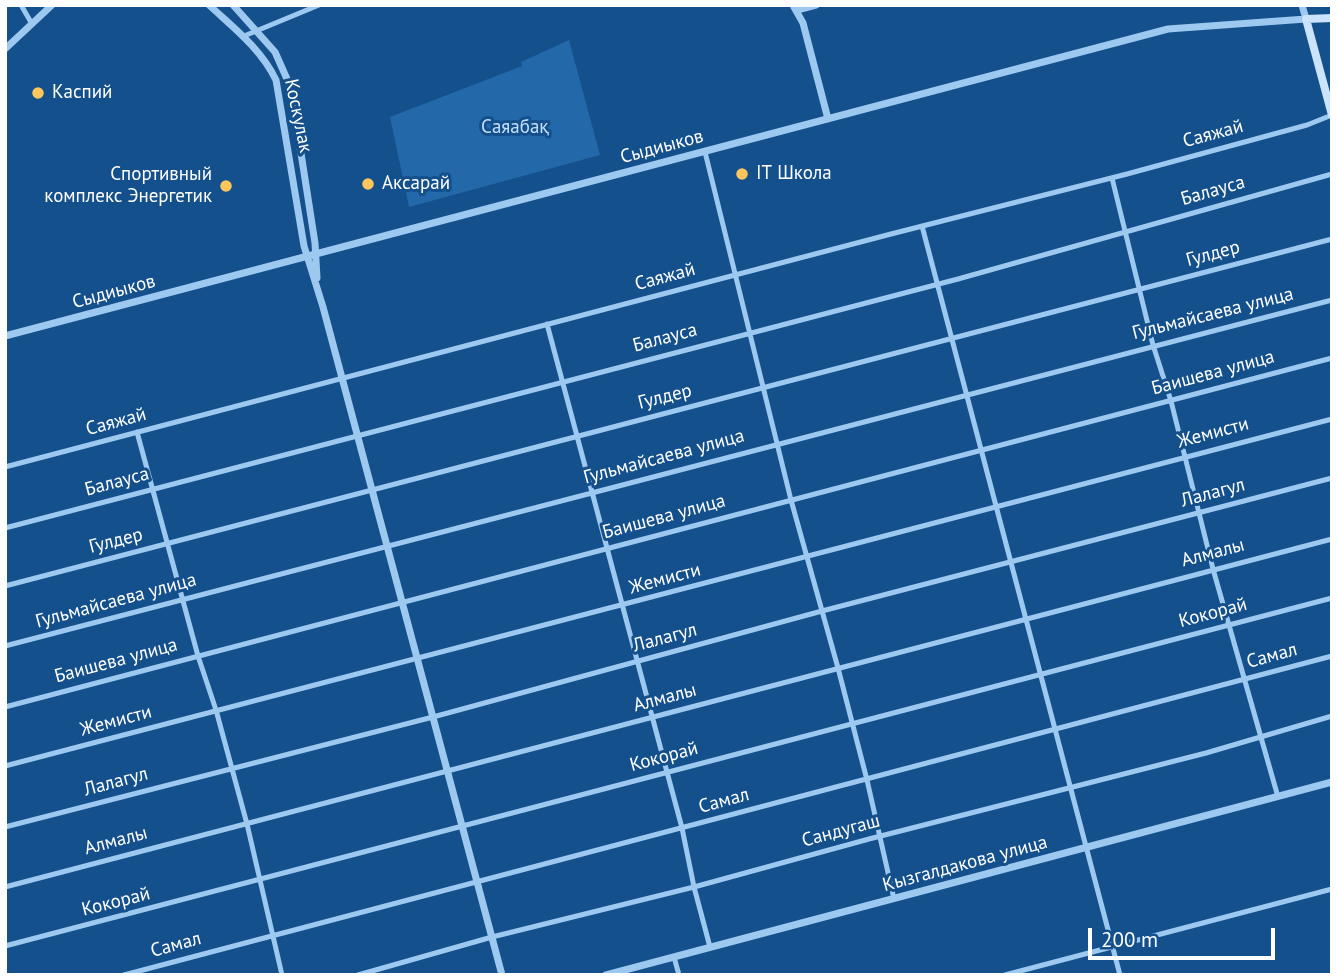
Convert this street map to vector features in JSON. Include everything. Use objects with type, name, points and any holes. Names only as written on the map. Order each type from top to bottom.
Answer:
[{"type":"main road","name":"Сыдиыков","points":[[1306,19],[1332,18]]},
{"type":"main road","points":[[1306,19],[1332,115]]},
{"type":"street","points":[[21,5],[32,24]]},
{"type":"street","points":[[5,49],[52,5]]},
{"type":"street","name":"Коскулак","points":[[209,5],[244,36],[269,65],[276,80],[311,257]]},
{"type":"street","name":"Коскулак","points":[[233,5],[275,52],[287,79],[311,257]]},
{"type":"street","points":[[244,36],[319,5]]},
{"type":"street","points":[[793,6],[816,5]]},
{"type":"street","points":[[1303,5],[1306,19]]},
{"type":"street","points":[[793,6],[803,23],[828,120]]},
{"type":"street","points":[[803,23],[806,7]]},
{"type":"street","name":"Сыдиыков","points":[[5,336],[1168,29],[1306,19]]},
{"type":"street","name":"Саяжай","points":[[5,467],[1112,178],[1307,125],[1332,115]]},
{"type":"street","points":[[705,152],[791,500],[867,780],[894,900]]},
{"type":"street","name":"Балауса","points":[[5,527],[750,331],[939,284],[1332,174]]},
{"type":"street","points":[[1112,178],[1153,345],[1171,401],[1228,625],[1278,797]]},
{"type":"street","points":[[922,226],[1120,975]]},
{"type":"street","name":"Гулдер","points":[[5,586],[1332,239]]},
{"type":"street","points":[[311,257],[502,975]]},
{"type":"street","name":"Гульмайсаева улица","points":[[5,646],[1332,300]]},
{"type":"street","points":[[547,324],[653,717],[710,947]]},
{"type":"street","name":"Баишева улица","points":[[5,707],[1332,358]]},
{"type":"street","name":"Жемисти","points":[[5,766],[1332,419]]},
{"type":"street","points":[[137,432],[247,824],[282,975]]},
{"type":"street","name":"Лалагул","points":[[5,827],[433,717],[822,611],[1332,478]]},
{"type":"street","name":"Алмалы","points":[[5,887],[1332,538]]},
{"type":"street","name":"Кокорай","points":[[5,946],[1332,598]]},
{"type":"street","name":"Самал","points":[[124,975],[1332,656]]},
{"type":"street","name":"Сандугаш","points":[[358,975],[492,937],[694,887],[1332,716]]},
{"type":"street","name":"Кызгалдакова улица","points":[[606,975],[1332,782]]},
{"type":"street","points":[[1004,975],[1332,889]]},
{"type":"street","points":[[674,957],[679,975]]},
{"type":"green space","name":"Саяабақ","points":[[569,40],[600,155],[409,207],[390,117],[522,66],[521,62]]},
{"type":"place","name":"Каспий","points":[[38,93]]},
{"type":"place","name":"IT Школа","points":[[742,174]]},
{"type":"place","name":"Аксарай","points":[[368,184]]},
{"type":"place","name":"Спортивный комплекс Энергетик","points":[[226,186]]}]
